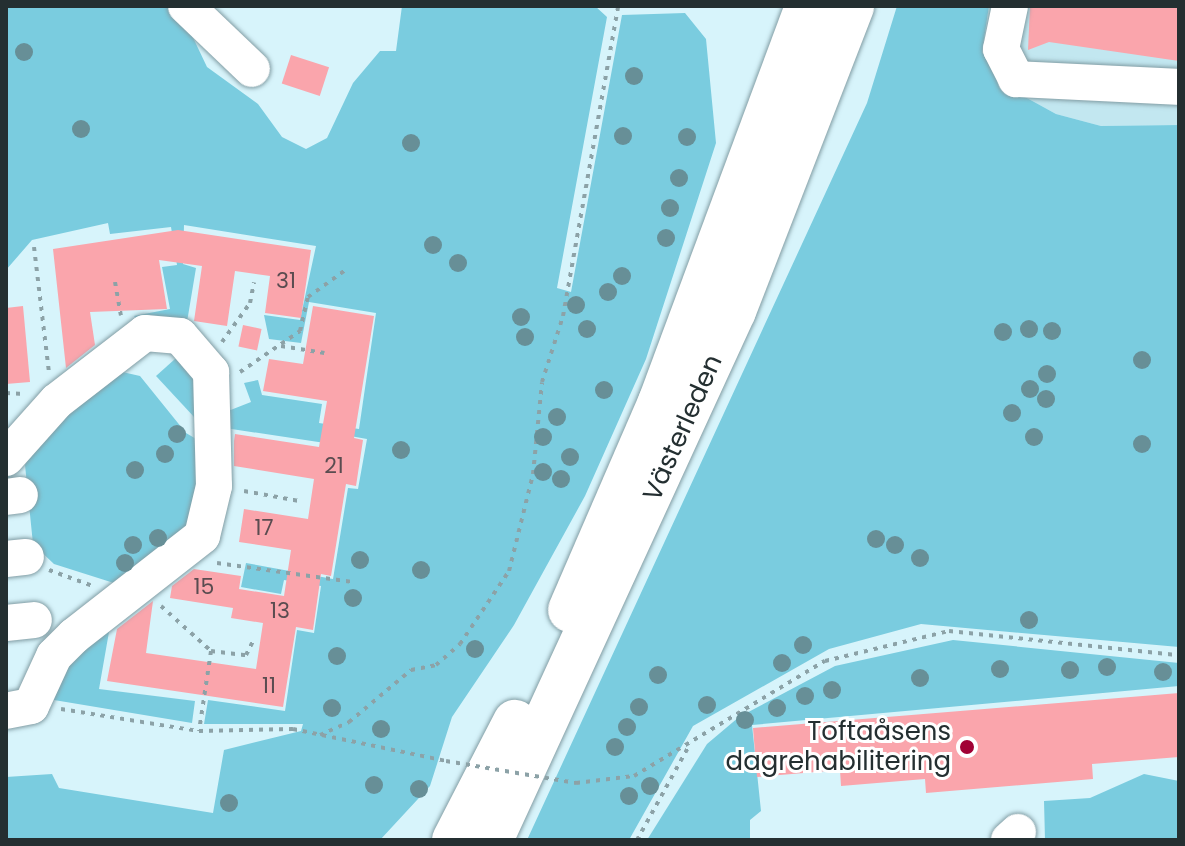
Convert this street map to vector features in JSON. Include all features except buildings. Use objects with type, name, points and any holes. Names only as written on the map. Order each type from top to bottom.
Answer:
[{"type":"highway","name":"Västerleden","points":[[491,840],[627,558],[822,94],[852,6]]},
{"type":"highway","points":[[822,94],[862,6]]},
{"type":"highway","name":"Västerleden","points":[[454,840],[556,643],[660,402],[805,11]]},
{"type":"lane","points":[[186,6],[252,69]]},
{"type":"lane","points":[[1010,6],[1001,49],[1016,79],[1179,87]]},
{"type":"lane","points":[[6,458],[53,406],[145,333],[180,336],[206,362],[217,397],[214,486],[202,536],[166,566],[120,596],[54,656],[18,709]]},
{"type":"path","points":[[320,735],[460,644],[509,571],[533,474],[542,382],[563,316],[618,6]]},
{"type":"path","points":[[34,247],[53,406]]},
{"type":"path","points":[[281,346],[300,331],[308,297],[348,268]]},
{"type":"path","points":[[206,362],[250,303],[254,282]]},
{"type":"path","points":[[217,397],[268,348],[281,346],[324,353]]},
{"type":"path","points":[[214,486],[299,501]]},
{"type":"path","points":[[16,558],[120,596]]},
{"type":"path","points":[[254,639],[246,655],[211,651],[167,617],[166,566],[353,582]]},
{"type":"path","points":[[18,709],[199,731],[320,735],[576,783],[634,776],[825,661],[949,631],[1179,655]]},
{"type":"path","points":[[199,731],[211,651]]},
{"type":"path","points":[[637,840],[691,743]]},
{"type":"shaded area","points":[[6,6],[178,6],[207,67],[258,104],[282,137],[306,149],[327,138],[353,83],[380,51],[396,51],[402,6],[595,6],[607,17],[557,288],[571,292],[622,15],[685,13],[706,39],[716,143],[646,359],[585,496],[514,625],[452,717],[430,786],[380,840],[6,840],[6,777],[52,774],[59,788],[213,813],[224,750],[301,731],[303,724],[204,724],[208,700],[285,711],[297,630],[314,633],[321,586],[284,580],[281,594],[241,587],[246,563],[333,579],[348,488],[358,489],[367,439],[328,432],[325,443],[225,428],[228,411],[251,402],[244,383],[258,380],[262,395],[322,404],[319,423],[359,429],[376,313],[309,302],[301,343],[269,339],[264,315],[300,320],[316,246],[184,225],[183,264],[196,268],[187,322],[140,323],[134,316],[170,309],[162,267],[177,265],[171,227],[110,234],[108,223],[32,240],[6,270]]},
{"type":"shaded area","points":[[897,6],[989,6],[982,52],[1005,86],[1056,114],[1101,126],[1179,125],[1179,647],[921,624],[829,649],[693,726],[629,840],[527,840],[867,103]]},
{"type":"shaded area","points":[[989,6],[1179,6],[1179,125],[1101,126],[1056,114],[1005,86],[982,52]]},
{"type":"shaded area","points":[[185,350],[195,361],[195,418],[156,376]]},
{"type":"shaded area","points":[[118,371],[140,376],[186,433],[208,446],[195,524],[117,584],[54,564],[33,544],[25,465],[36,443]]},
{"type":"shaded area","points":[[113,609],[99,689],[195,701],[192,723],[48,699],[48,689]]},
{"type":"shaded area","points":[[953,640],[1179,663],[1179,686],[752,725],[761,811],[750,820],[750,840],[647,840],[707,744],[739,717],[835,666]]},
{"type":"shaded area","points":[[1144,774],[1179,781],[1179,840],[1045,840],[1044,801],[1090,798]]},
{"type":"place","name":"Toftaåsens dagrehabilitering","points":[[967,747]]}]
